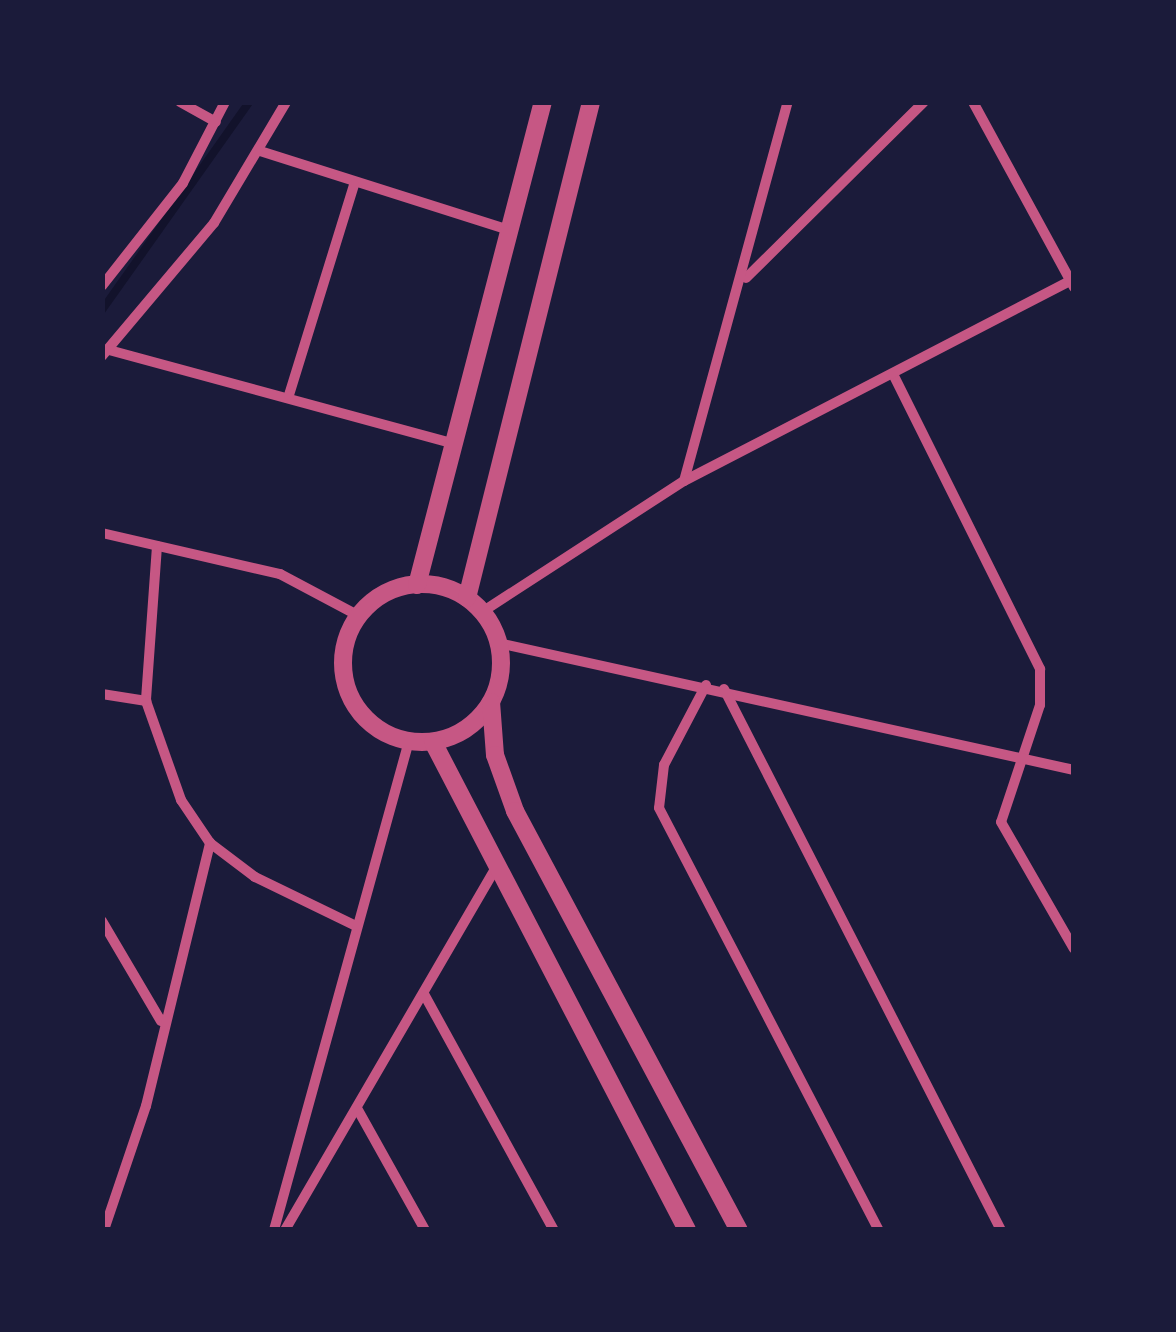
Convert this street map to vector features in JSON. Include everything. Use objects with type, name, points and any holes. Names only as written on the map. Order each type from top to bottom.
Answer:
[{"type":"street","points":[[180,102],[216,122]]},
{"type":"street","points":[[102,286],[183,183],[225,102]]},
{"type":"street","points":[[286,102],[260,151],[180,268],[106,353],[290,395],[458,446]]},
{"type":"street","points":[[417,585],[458,446],[543,102]]},
{"type":"street","points":[[467,598],[592,102]]},
{"type":"street","points":[[684,481],[745,279],[788,102]]},
{"type":"street","points":[[745,279],[924,102]]},
{"type":"street","points":[[482,612],[684,481],[1072,283],[973,102]]},
{"type":"street","points":[[260,151],[354,185],[509,230]]},
{"type":"street","points":[[290,395],[354,185]]},
{"type":"street","points":[[892,374],[1040,669],[1023,759],[1001,822],[1074,949]]},
{"type":"street","points":[[102,533],[308,584],[359,616]]},
{"type":"street","points":[[157,546],[146,701],[182,800],[210,842],[255,877],[354,926]]},
{"type":"street","points":[[491,702],[457,735],[433,742],[409,741],[373,725],[349,693],[344,653],[359,616],[388,592],[417,585],[467,598],[482,612],[498,642],[491,702],[495,755],[515,811],[739,1230]]},
{"type":"street","points":[[498,642],[724,689],[1074,770]]},
{"type":"street","points":[[706,685],[664,766],[659,808],[879,1230]]},
{"type":"street","points":[[724,689],[1001,1230]]},
{"type":"street","points":[[102,694],[146,701]]},
{"type":"street","points":[[274,1230],[354,926],[409,741]]},
{"type":"street","points":[[433,742],[687,1230]]},
{"type":"street","points":[[104,1230],[146,1106],[161,1021],[210,842]]},
{"type":"street","points":[[285,1230],[496,868]]},
{"type":"street","points":[[102,921],[161,1021]]},
{"type":"street","points":[[424,994],[554,1230]]},
{"type":"street","points":[[358,1110],[425,1230]]},
{"type":"waterway","points":[[102,310],[249,102]]}]
